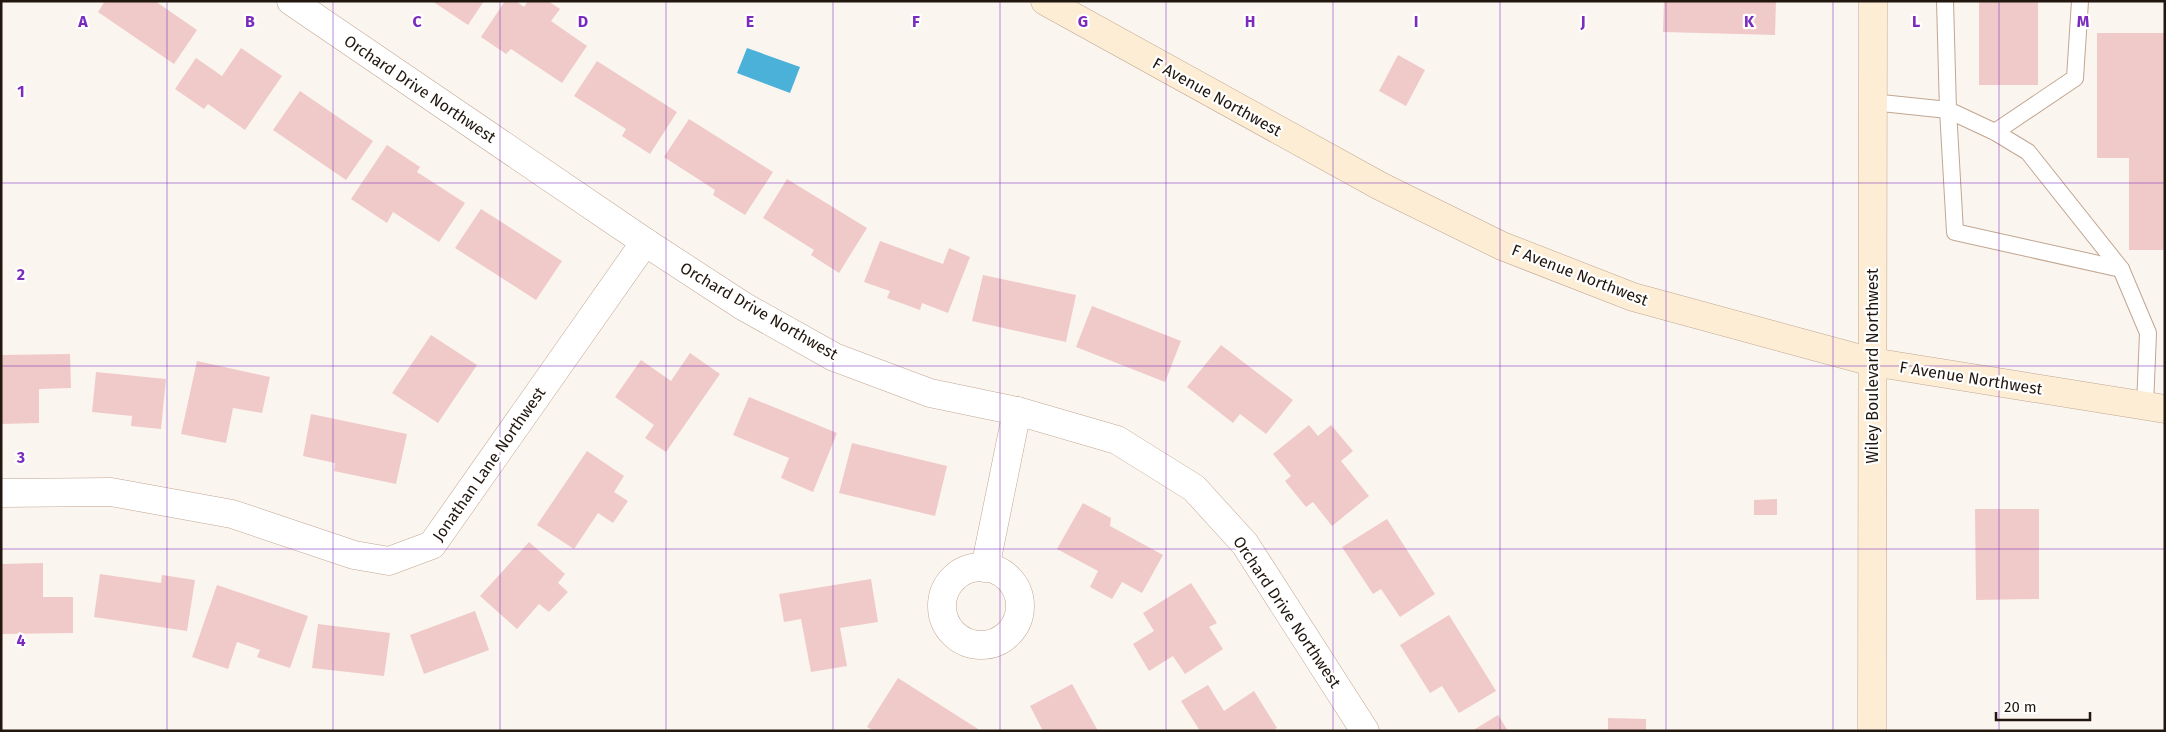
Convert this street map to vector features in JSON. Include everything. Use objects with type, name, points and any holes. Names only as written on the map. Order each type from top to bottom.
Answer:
[{"type":"main road","name":"F Avenue Northwest","points":[[1045,1],[1380,186],[1502,246],[1633,297],[1872,362],[2155,407]]},
{"type":"main road","name":"Wiley Boulevard Northwest","points":[[1872,1],[1872,731]]},
{"type":"street","name":"Orchard Drive Northwest","points":[[291,1],[645,242],[743,306],[834,357],[930,393],[1017,411],[1117,440],[1194,488],[1245,544],[1365,731]]},
{"type":"street","name":"Jonathan Lane Northwest","points":[[1,494],[111,492],[232,514],[354,555],[389,561],[432,545],[645,242]]},
{"type":"street","points":[[985,568],[1017,411]]},
{"type":"lane","points":[[1945,1],[1948,110],[1955,232],[2121,269]]},
{"type":"lane","points":[[1995,132],[2075,78],[2080,1]]},
{"type":"lane","points":[[1872,102],[1948,110],[1995,132],[2028,152],[2121,269],[2148,333],[2155,407]]},
{"type":"water","points":[[747,48],[800,67],[790,93],[737,73]]},
{"type":"building","points":[[105,1],[155,1],[197,30],[174,64],[98,12]]},
{"type":"building","points":[[432,1],[484,1],[468,25]]},
{"type":"building","points":[[505,1],[516,1],[524,7],[528,1],[548,1],[560,9],[551,21],[587,46],[562,83],[511,49],[506,54],[481,37]]},
{"type":"building","points":[[1664,1],[1776,1],[1775,35],[1663,32]]},
{"type":"building","points":[[1979,1],[2038,1],[2038,85],[1979,85]]},
{"type":"building","points":[[2097,33],[2165,33],[2165,250],[2129,250],[2129,158],[2097,158]]},
{"type":"building","points":[[241,48],[282,76],[245,130],[208,104],[204,109],[175,89],[196,58],[222,76]]},
{"type":"building","points":[[1398,55],[1425,70],[1406,106],[1379,91]]},
{"type":"building","points":[[597,61],[677,112],[650,154],[622,136],[626,129],[574,96]]},
{"type":"building","points":[[300,91],[373,141],[346,180],[273,130]]},
{"type":"building","points":[[689,119],[773,172],[745,215],[713,195],[715,190],[664,157]]},
{"type":"building","points":[[387,145],[420,167],[417,172],[465,203],[439,242],[393,212],[387,223],[351,199]]},
{"type":"building","points":[[787,179],[867,228],[839,273],[811,255],[814,250],[763,218]]},
{"type":"building","points":[[481,209],[562,261],[536,300],[455,248]]},
{"type":"building","points":[[880,241],[943,264],[949,248],[970,257],[948,313],[922,303],[920,310],[887,298],[890,291],[864,282]]},
{"type":"building","points":[[983,275],[1076,295],[1066,342],[972,321]]},
{"type":"building","points":[[1092,306],[1181,341],[1165,382],[1076,347]]},
{"type":"building","points":[[431,335],[477,365],[438,423],[392,393]]},
{"type":"building","points":[[1221,345],[1293,400],[1266,434],[1240,414],[1233,423],[1187,387]]},
{"type":"building","points":[[690,353],[720,374],[666,452],[645,438],[654,425],[615,397],[641,360],[671,381]]},
{"type":"building","points":[[70,354],[71,388],[39,389],[39,423],[1,424],[1,355]]},
{"type":"building","points":[[197,361],[270,377],[262,413],[233,408],[226,443],[181,434]]},
{"type":"building","points":[[96,372],[166,379],[161,429],[131,426],[132,416],[92,412]]},
{"type":"building","points":[[749,397],[837,433],[813,492],[781,478],[789,458],[733,435]]},
{"type":"building","points":[[311,414],[407,434],[396,484],[334,471],[335,463],[303,456]]},
{"type":"building","points":[[1309,425],[1318,436],[1331,425],[1353,451],[1341,461],[1369,496],[1332,526],[1313,502],[1306,507],[1285,481],[1291,476],[1273,454]]},
{"type":"building","points":[[852,443],[947,466],[935,516],[839,493]]},
{"type":"building","points":[[587,451],[624,476],[614,492],[628,501],[613,523],[598,513],[574,549],[537,525]]},
{"type":"building","points":[[1777,499],[1777,515],[1754,515],[1754,500]]},
{"type":"building","points":[[1083,503],[1111,518],[1110,526],[1163,555],[1142,593],[1122,582],[1112,599],[1090,587],[1098,571],[1057,549]]},
{"type":"building","points":[[1975,509],[2039,509],[2039,599],[1976,600]]},
{"type":"building","points":[[1387,519],[1435,594],[1400,617],[1381,589],[1373,594],[1342,547]]},
{"type":"building","points":[[529,542],[565,574],[558,583],[568,592],[549,612],[539,604],[517,629],[480,596]]},
{"type":"building","points":[[43,563],[43,597],[73,597],[73,633],[1,634],[1,564]]},
{"type":"building","points":[[100,574],[161,583],[162,575],[195,580],[187,631],[94,617]]},
{"type":"building","points":[[871,579],[878,622],[840,628],[847,666],[811,672],[801,619],[784,622],[779,594]]},
{"type":"building","points":[[1191,583],[1217,623],[1209,627],[1223,649],[1185,674],[1173,656],[1149,671],[1133,644],[1154,631],[1143,613]]},
{"type":"building","points":[[217,585],[308,616],[290,668],[257,657],[260,650],[237,642],[228,669],[192,657]]},
{"type":"building","points":[[475,611],[489,650],[424,674],[410,635]]},
{"type":"building","points":[[1449,615],[1496,691],[1459,713],[1442,686],[1430,693],[1400,645]]},
{"type":"building","points":[[318,624],[390,633],[384,676],[312,668]]},
{"type":"building","points":[[898,678],[978,729],[977,731],[874,731],[867,727]]},
{"type":"building","points":[[1072,684],[1098,731],[1043,731],[1030,706]]},
{"type":"building","points":[[1208,685],[1224,711],[1254,691],[1277,728],[1272,731],[1200,731],[1181,701]]},
{"type":"building","points":[[1498,715],[1508,731],[1472,731]]},
{"type":"building","points":[[1608,718],[1646,719],[1646,731],[1608,731]]}]
